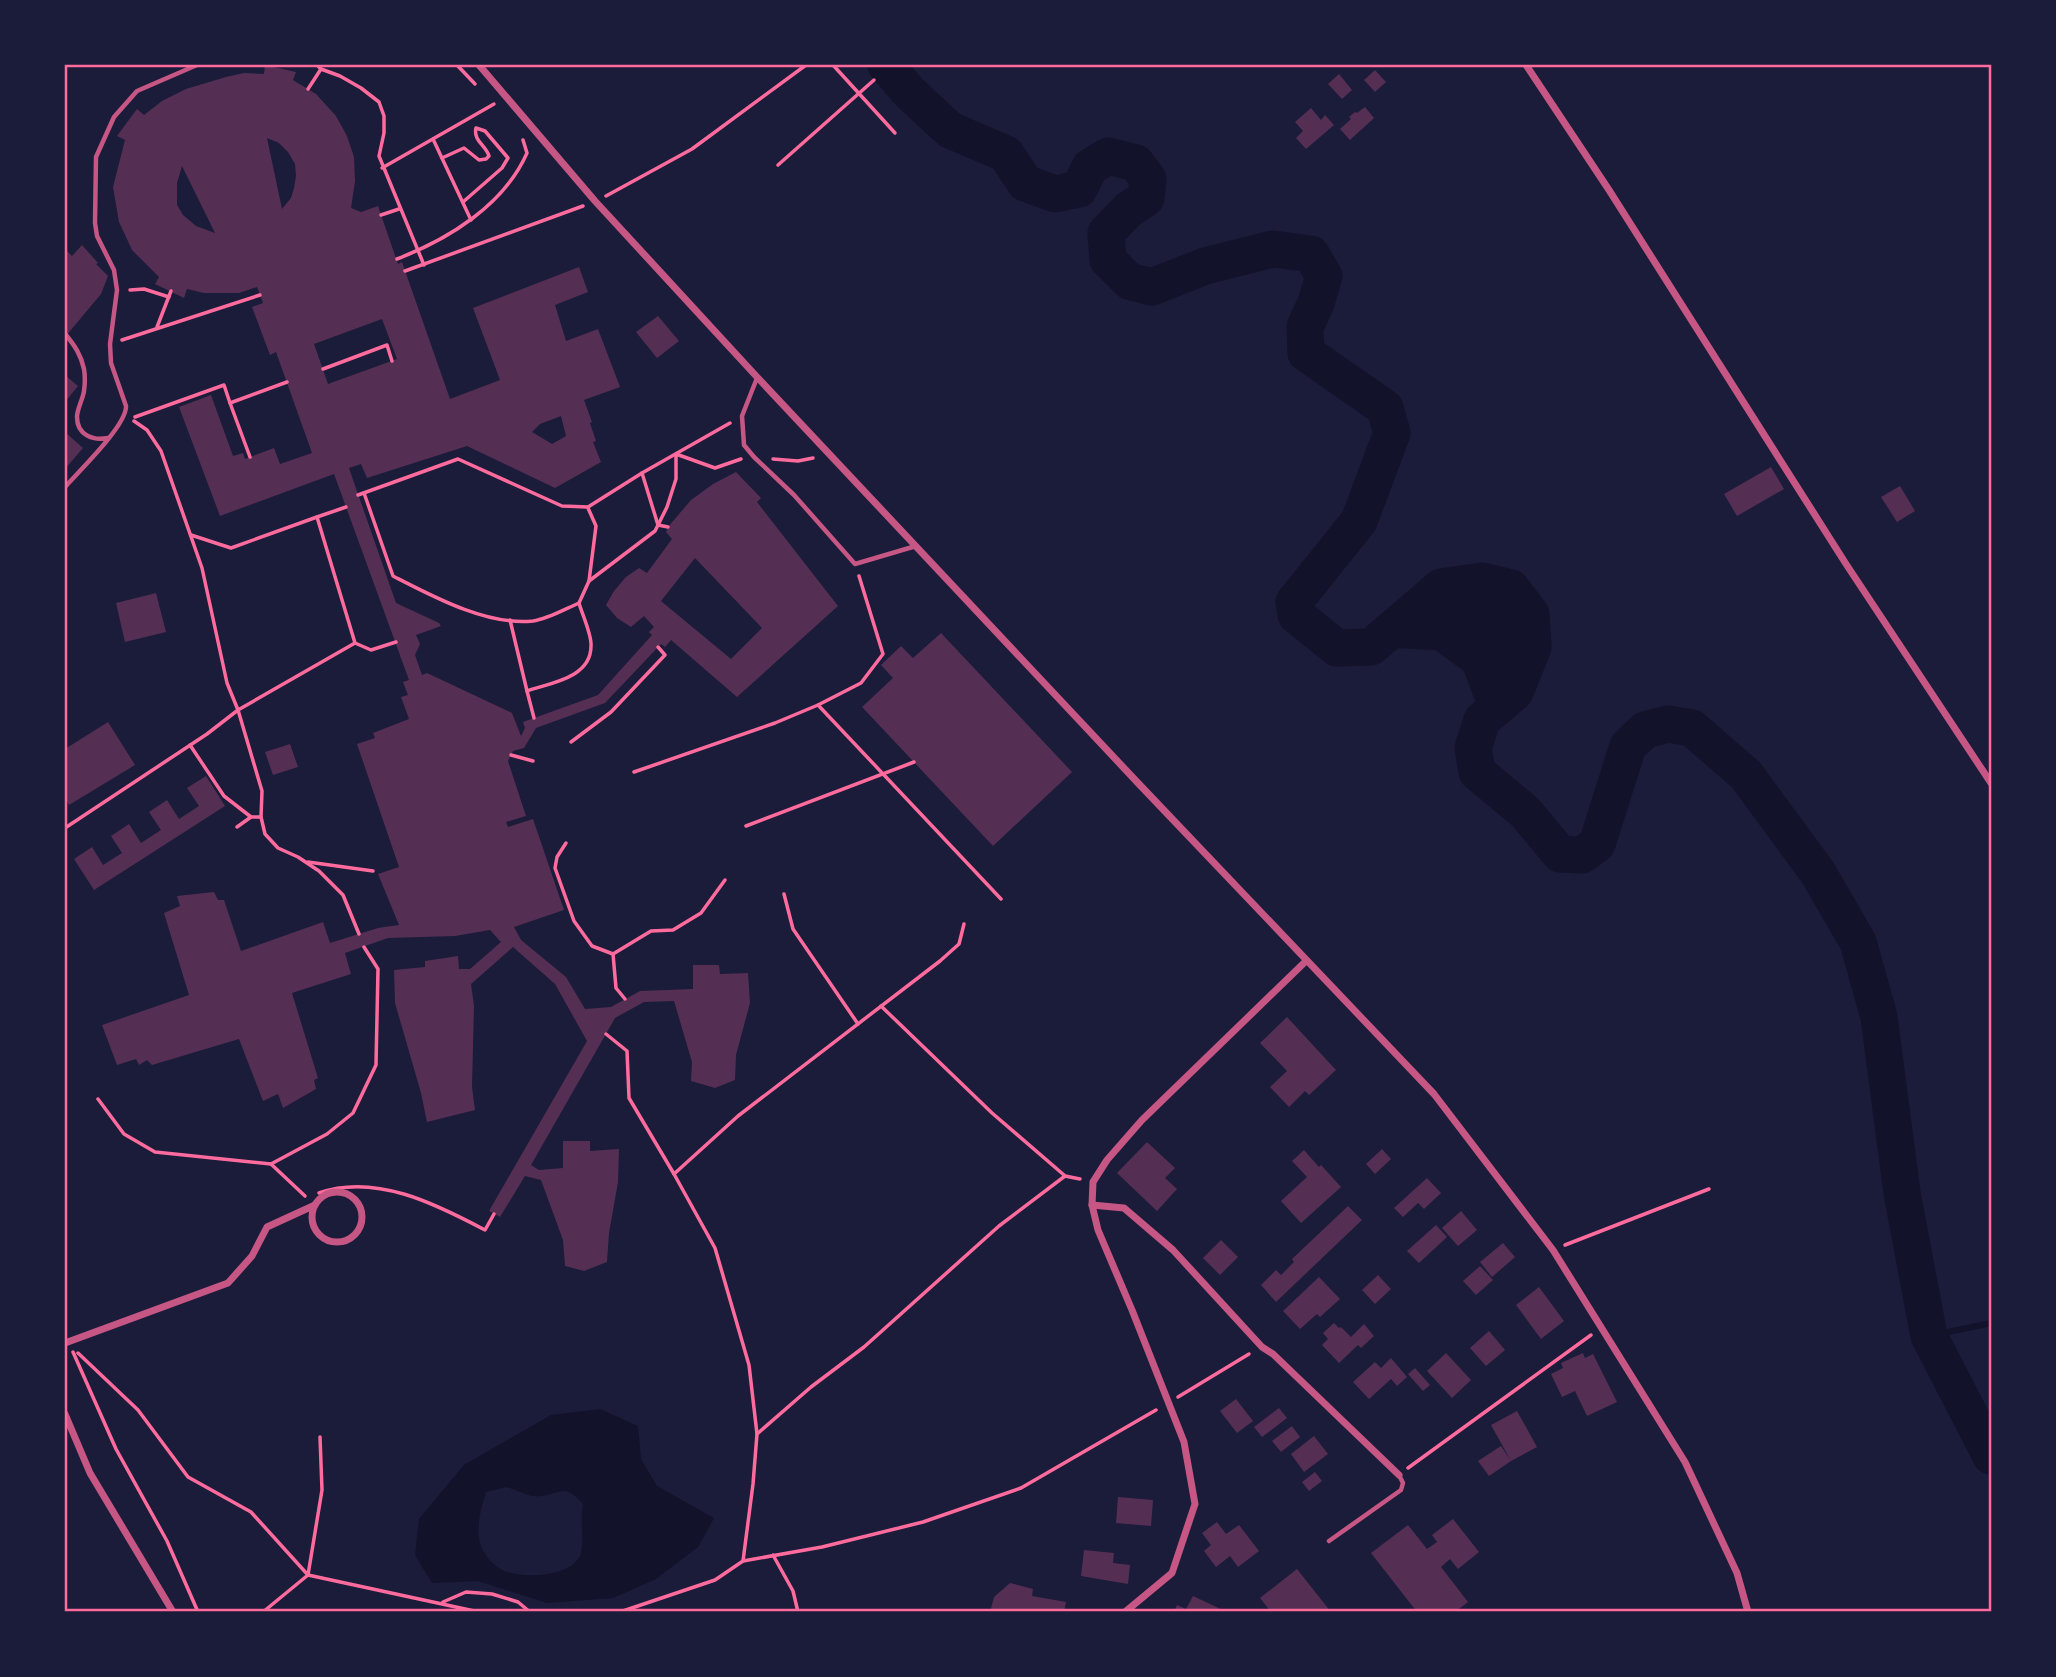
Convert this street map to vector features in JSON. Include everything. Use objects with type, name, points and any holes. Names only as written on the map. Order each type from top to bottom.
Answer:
[{"type":"street","points":[[479,65],[595,201],[757,377],[1434,1094],[1553,1250],[1685,1462],[1737,1573],[1748,1612]]},
{"type":"street","points":[[1526,65],[1609,190],[1846,564],[1991,783]]},
{"type":"street","points":[[1125,1612],[1171,1573],[1195,1504],[1184,1442],[1098,1230],[1092,1205],[1093,1182],[1107,1160],[1142,1120],[1306,961]]},
{"type":"street","points":[[68,1345],[228,1283],[253,1256],[267,1227],[315,1205],[328,1194],[337,1192],[352,1198],[358,1204],[361,1212],[359,1229],[354,1236],[340,1242],[324,1240],[318,1235],[312,1220],[315,1205]]},
{"type":"street","points":[[1092,1205],[1124,1208],[1173,1250],[1262,1347],[1273,1354],[1399,1475]]},
{"type":"street","points":[[65,1414],[90,1473],[173,1612]]},
{"type":"lane","points":[[65,487],[110,438],[126,413],[111,363],[110,344],[117,290],[114,270],[97,236],[96,157],[114,117],[137,91],[197,65]]},
{"type":"lane","points":[[66,335],[80,353],[84,370],[85,389],[77,415],[79,427],[86,436],[98,440],[110,438]]},
{"type":"lane","points":[[757,377],[742,416],[744,445],[754,457],[794,495],[855,564],[916,547]]},
{"type":"lane","points":[[1329,1541],[1401,1490],[1404,1483],[1399,1475]]},
{"type":"path","points":[[317,65],[361,88],[379,102],[384,116],[384,133],[379,156],[382,168],[424,265]]},
{"type":"path","points":[[457,65],[475,84]]},
{"type":"path","points":[[405,271],[595,201],[692,149],[806,65]]},
{"type":"path","points":[[833,65],[895,133]]},
{"type":"path","points":[[308,89],[321,69]]},
{"type":"path","points":[[778,165],[874,80]]},
{"type":"path","points":[[382,168],[494,104]]},
{"type":"path","points":[[442,159],[464,148],[479,160],[486,159],[489,156],[488,150],[481,145],[475,134],[476,128],[485,131],[508,158],[496,175],[463,202]]},
{"type":"path","points":[[397,259],[418,251],[471,220],[500,195],[519,172],[527,153],[520,133]]},
{"type":"path","points":[[433,139],[471,220]]},
{"type":"path","points":[[381,215],[400,209]]},
{"type":"path","points":[[117,290],[144,289],[170,294],[158,327]]},
{"type":"path","points":[[110,344],[260,295]]},
{"type":"path","points":[[323,369],[387,345],[392,361]]},
{"type":"path","points":[[230,403],[287,382]]},
{"type":"path","points":[[250,457],[223,385],[129,418],[147,430],[161,451],[202,568],[227,683],[238,710],[262,791],[261,817],[265,834],[278,848],[318,871],[343,895],[359,934]]},
{"type":"path","points":[[358,495],[458,459],[562,506],[588,508],[642,472],[742,416]]},
{"type":"path","points":[[589,581],[655,531],[667,507],[676,479],[676,454]]},
{"type":"path","points":[[642,472],[657,525]]},
{"type":"path","points":[[364,493],[393,576],[460,607],[489,617],[535,621],[579,603]]},
{"type":"path","points":[[191,535],[231,548],[346,507]]},
{"type":"path","points":[[527,691],[569,678],[587,664],[592,646],[579,603],[589,581],[596,526],[588,508]]},
{"type":"path","points":[[317,517],[355,643],[371,650],[396,642]]},
{"type":"path","points":[[657,525],[668,527]]},
{"type":"path","points":[[855,564],[883,654],[887,659]]},
{"type":"path","points":[[510,620],[534,718]]},
{"type":"path","points":[[65,828],[238,710],[355,643]]},
{"type":"path","points":[[571,742],[611,712],[666,655],[657,647]]},
{"type":"path","points":[[634,772],[775,723],[818,705],[861,682],[883,654]]},
{"type":"path","points":[[818,705],[1000,899]]},
{"type":"path","points":[[190,745],[224,796],[251,817]]},
{"type":"path","points":[[511,755],[533,761]]},
{"type":"path","points":[[746,826],[914,762]]},
{"type":"path","points":[[237,827],[251,817],[261,817]]},
{"type":"path","points":[[565,843],[557,856],[555,868],[574,921],[592,946],[612,954]]},
{"type":"path","points":[[306,862],[373,871]]},
{"type":"path","points":[[612,954],[651,931],[673,930],[701,913],[725,880]]},
{"type":"path","points":[[783,894],[793,929],[858,1024]]},
{"type":"path","points":[[674,1174],[738,1116],[940,961],[959,944],[964,924]]},
{"type":"path","points":[[98,1099],[124,1134],[155,1152],[271,1164],[327,1134],[354,1114],[376,1065],[378,969],[364,947]]},
{"type":"path","points":[[612,954],[616,988],[625,999]]},
{"type":"path","points":[[881,1006],[992,1114],[1065,1176],[1093,1182]]},
{"type":"path","points":[[606,1034],[627,1051],[629,1098],[715,1248],[749,1365],[757,1434],[743,1561]]},
{"type":"path","points":[[271,1164],[307,1198]]},
{"type":"path","points":[[757,1434],[811,1387],[864,1347],[999,1226],[1065,1176]]},
{"type":"path","points":[[317,1194],[336,1187],[382,1188],[443,1208],[485,1230],[494,1214]]},
{"type":"path","points":[[1553,1250],[1710,1189]]},
{"type":"path","points":[[1399,1475],[1601,1327]]},
{"type":"path","points":[[68,1345],[138,1410],[188,1477],[251,1512],[308,1575],[479,1612]]},
{"type":"path","points":[[68,1345],[116,1449],[167,1541],[198,1612]]},
{"type":"path","points":[[620,1612],[715,1580],[743,1561],[822,1547],[923,1522],[1021,1488],[1262,1347]]},
{"type":"path","points":[[263,1612],[308,1575],[322,1490],[320,1437]]},
{"type":"path","points":[[773,1555],[793,1591],[798,1612]]},
{"type":"path","points":[[441,1603],[466,1592],[492,1594],[518,1602],[530,1612]]},
{"type":"shaded area","points":[[1482,581],[1511,588],[1531,614],[1533,647],[1515,692],[1482,720],[1464,671],[1435,650],[1371,647],[1441,587]]},
{"type":"shaded area","points":[[600,1409],[638,1426],[641,1459],[657,1486],[714,1518],[698,1547],[656,1579],[613,1598],[547,1603],[478,1581],[432,1583],[415,1555],[419,1519],[464,1465],[551,1415]],"holes":[[[506,1487],[533,1496],[570,1492],[583,1504],[582,1548],[576,1561],[558,1572],[521,1575],[502,1570],[489,1560],[481,1546],[479,1519],[486,1492]]]},
{"type":"building","points":[[265,65],[296,72],[293,80],[316,94],[336,116],[354,157],[355,181],[351,208],[361,212],[378,206],[398,264],[402,262],[450,399],[500,380],[473,308],[579,267],[588,292],[555,305],[566,341],[598,329],[620,387],[584,400],[592,422],[590,423],[596,441],[593,442],[601,462],[555,488],[467,446],[367,478],[361,464],[349,468],[396,603],[441,626],[416,635],[420,644],[415,655],[422,675],[427,673],[512,713],[521,736],[525,728],[523,722],[598,695],[652,635],[649,632],[654,627],[644,616],[631,627],[617,618],[606,605],[614,591],[626,577],[639,568],[647,573],[672,539],[666,532],[668,527],[691,500],[736,472],[761,498],[757,502],[838,606],[737,697],[671,640],[665,647],[661,644],[605,703],[536,728],[524,748],[513,751],[508,761],[526,816],[506,822],[508,827],[533,819],[564,910],[514,927],[521,940],[566,977],[585,1009],[611,1007],[640,991],[693,989],[693,965],[719,965],[720,974],[748,973],[750,1003],[736,1055],[735,1080],[715,1088],[691,1081],[692,1062],[674,1001],[644,1002],[615,1018],[531,1165],[539,1170],[563,1168],[563,1141],[590,1141],[590,1151],[619,1149],[618,1182],[607,1262],[584,1271],[565,1266],[563,1240],[541,1180],[525,1176],[500,1217],[489,1211],[587,1041],[555,984],[513,947],[471,984],[474,1006],[472,1087],[475,1110],[427,1122],[395,1003],[394,970],[425,967],[425,961],[458,956],[459,969],[470,969],[501,942],[490,930],[455,936],[388,938],[345,953],[351,974],[292,993],[318,1078],[314,1080],[316,1089],[283,1108],[278,1094],[263,1101],[239,1039],[152,1065],[147,1060],[139,1065],[136,1059],[117,1065],[102,1025],[189,995],[164,913],[180,906],[177,896],[214,892],[218,900],[224,900],[241,951],[323,922],[330,943],[378,928],[399,925],[378,874],[399,867],[357,744],[375,738],[373,733],[409,719],[401,697],[408,695],[403,682],[409,680],[334,474],[220,516],[179,407],[211,395],[233,456],[243,453],[245,459],[274,448],[280,464],[312,453],[276,352],[270,355],[252,307],[263,303],[257,287],[239,293],[204,293],[187,289],[184,298],[155,284],[159,277],[132,250],[119,222],[113,187],[125,140],[117,136],[137,109],[144,115],[162,101],[186,89],[244,73],[264,74]],"holes":[[[267,138],[279,143],[295,164],[294,188],[291,198],[282,209]],[[182,166],[215,233],[196,226],[183,215],[177,205],[177,183]],[[382,319],[397,359],[328,384],[314,344]],[[561,416],[566,436],[552,444],[532,432],[540,424]],[[695,558],[762,628],[731,659],[661,601]]]},
{"type":"building","points":[[1375,70],[1386,82],[1375,92],[1364,80]]},
{"type":"building","points":[[1339,74],[1352,90],[1342,99],[1328,84]]},
{"type":"building","points":[[1365,107],[1374,118],[1350,140],[1340,129],[1351,119],[1349,117]]},
{"type":"building","points":[[1311,108],[1321,120],[1325,115],[1334,125],[1306,149],[1296,138],[1303,131],[1295,122]]},
{"type":"building","points":[[82,245],[108,276],[101,294],[65,337],[65,249],[72,256]]},
{"type":"building","points":[[658,316],[679,341],[657,358],[636,332]]},
{"type":"building","points":[[65,375],[78,386],[65,402]]},
{"type":"building","points":[[65,432],[83,448],[65,469]]},
{"type":"building","points":[[1771,467],[1784,489],[1737,516],[1724,494]]},
{"type":"building","points":[[1900,486],[1915,511],[1897,522],[1881,497]]},
{"type":"building","points":[[156,593],[166,632],[125,642],[116,603]]},
{"type":"building","points":[[941,633],[1072,772],[993,846],[862,707],[893,678],[881,665],[901,646],[913,658]]},
{"type":"building","points":[[108,722],[135,765],[69,805],[65,798],[65,749]]},
{"type":"building","points":[[290,744],[298,767],[273,775],[265,752]]},
{"type":"building","points":[[206,776],[225,806],[94,890],[74,859],[92,847],[103,865],[122,853],[111,836],[129,824],[141,843],[161,830],[149,812],[167,800],[179,819],[199,806],[187,788]]},
{"type":"building","points":[[1287,1017],[1336,1070],[1309,1095],[1305,1091],[1289,1107],[1270,1087],[1287,1071],[1260,1043]]},
{"type":"building","points":[[1147,1142],[1175,1168],[1165,1178],[1177,1189],[1157,1211],[1117,1173]]},
{"type":"building","points":[[1382,1149],[1391,1159],[1375,1174],[1366,1164]]},
{"type":"building","points":[[1304,1150],[1341,1187],[1301,1223],[1281,1201],[1307,1177],[1292,1161]]},
{"type":"building","points":[[1427,1178],[1441,1193],[1424,1209],[1418,1203],[1403,1217],[1394,1208]]},
{"type":"building","points":[[1348,1206],[1362,1220],[1276,1302],[1261,1285],[1276,1270],[1281,1275],[1294,1262],[1292,1259]]},
{"type":"building","points":[[1461,1211],[1477,1230],[1458,1246],[1442,1228]]},
{"type":"building","points":[[1436,1225],[1447,1237],[1419,1263],[1407,1251]]},
{"type":"building","points":[[1221,1240],[1238,1257],[1220,1275],[1203,1258]]},
{"type":"building","points":[[1503,1243],[1515,1257],[1492,1277],[1480,1262]]},
{"type":"building","points":[[1480,1266],[1493,1280],[1476,1295],[1463,1281]]},
{"type":"building","points":[[1378,1275],[1391,1289],[1375,1304],[1362,1290]]},
{"type":"building","points":[[1319,1277],[1340,1299],[1320,1317],[1317,1314],[1300,1329],[1283,1311]]},
{"type":"building","points":[[1539,1287],[1564,1321],[1541,1339],[1516,1305]]},
{"type":"building","points":[[1334,1323],[1351,1337],[1364,1324],[1374,1336],[1361,1348],[1358,1345],[1339,1363],[1322,1345],[1328,1339],[1323,1333]]},
{"type":"building","points":[[1489,1331],[1505,1350],[1486,1366],[1470,1348]]},
{"type":"building","points":[[1446,1353],[1471,1380],[1452,1398],[1427,1371]]},
{"type":"building","points":[[1583,1353],[1585,1358],[1593,1354],[1617,1402],[1587,1416],[1575,1391],[1562,1397],[1551,1374],[1563,1368],[1561,1363]]},
{"type":"building","points":[[1391,1358],[1407,1377],[1397,1386],[1391,1379],[1369,1399],[1353,1382],[1375,1362],[1381,1368]]},
{"type":"building","points":[[1415,1368],[1430,1385],[1423,1391],[1408,1374]]},
{"type":"building","points":[[1236,1399],[1253,1421],[1237,1433],[1220,1411]]},
{"type":"building","points":[[1279,1408],[1287,1418],[1262,1437],[1254,1427]]},
{"type":"building","points":[[1517,1411],[1537,1447],[1511,1461],[1491,1425]]},
{"type":"building","points":[[1292,1426],[1300,1437],[1281,1452],[1272,1441]]},
{"type":"building","points":[[1314,1436],[1328,1454],[1304,1472],[1291,1454]]},
{"type":"building","points":[[1501,1446],[1511,1461],[1489,1476],[1478,1461]]},
{"type":"building","points":[[1315,1472],[1322,1481],[1309,1491],[1302,1482]]},
{"type":"building","points":[[1118,1497],[1153,1500],[1151,1526],[1116,1523]]},
{"type":"building","points":[[1453,1519],[1479,1552],[1458,1569],[1450,1559],[1441,1567],[1468,1602],[1455,1612],[1417,1612],[1371,1553],[1408,1525],[1427,1549],[1437,1542],[1432,1535]]},
{"type":"building","points":[[1217,1522],[1226,1534],[1239,1525],[1259,1551],[1238,1567],[1230,1556],[1216,1567],[1204,1551],[1211,1545],[1202,1533]]},
{"type":"building","points":[[1084,1550],[1114,1553],[1113,1563],[1130,1565],[1128,1584],[1081,1576]]},
{"type":"building","points":[[1297,1569],[1331,1612],[1271,1612],[1260,1598]]},
{"type":"building","points":[[1010,1583],[1033,1589],[1032,1596],[1066,1602],[1064,1612],[990,1612],[994,1597]]},
{"type":"building","points":[[1193,1596],[1227,1612],[1174,1612],[1177,1605],[1186,1609]]},
{"type":"waterway","points":[[886,65],[909,92],[950,130],[1006,154],[1025,183],[1055,194],[1079,189],[1090,167],[1108,156],[1136,163],[1148,179],[1146,198],[1128,210],[1106,233],[1108,260],[1129,281],[1152,287],[1205,266],[1273,249],[1311,254],[1324,276],[1305,327],[1306,353],[1385,408],[1392,433],[1359,521],[1294,602],[1296,615],[1337,648],[1371,647],[1441,587],[1482,581],[1511,588],[1531,614],[1533,647],[1515,692],[1482,720],[1473,748],[1477,772],[1525,812],[1560,854],[1582,855],[1597,844],[1628,746],[1645,730],[1668,724],[1692,728],[1746,775],[1818,873],[1858,942],[1879,1017],[1902,1193],[1929,1336],[1991,1456]]},
{"type":"waterway","points":[[1929,1336],[1991,1323]]}]
